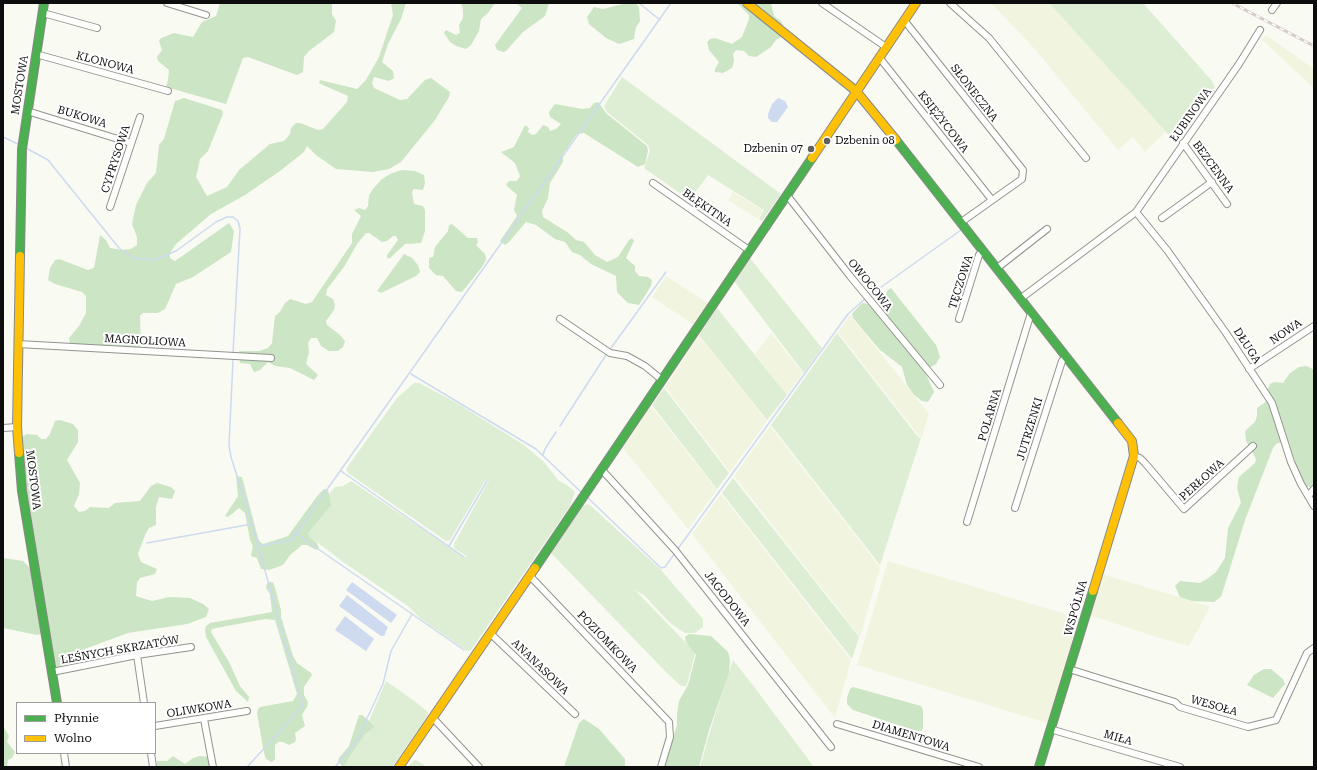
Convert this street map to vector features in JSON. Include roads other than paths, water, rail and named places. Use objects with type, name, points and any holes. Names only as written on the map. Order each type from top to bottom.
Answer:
[{"type":"street","name":"MOSTOWA","points":[[44,3],[26,111],[22,149],[16,427],[22,491],[56,702]]},
{"type":"street","points":[[167,3],[206,15]]},
{"type":"street","points":[[747,3],[856,91],[1065,358],[1132,441],[1134,456]]},
{"type":"street","points":[[822,3],[886,47]]},
{"type":"street","points":[[399,767],[602,470],[916,3]]},
{"type":"street","points":[[950,3],[989,38],[1086,158]]},
{"type":"street","points":[[1272,10],[1278,3]]},
{"type":"street","points":[[43,13],[97,28]]},
{"type":"street","name":"SŁONECZNA","points":[[904,20],[1024,170],[1022,179],[992,200]]},
{"type":"street","name":"ŁUBINOWA","points":[[1020,299],[1136,212],[1183,143],[1240,64],[1260,30]]},
{"type":"street","name":"KLONOWA","points":[[36,54],[168,91]]},
{"type":"street","name":"KSIĘŻYCOWA","points":[[879,57],[992,200]]},
{"type":"street","name":"BUKOWA","points":[[26,111],[131,143]]},
{"type":"street","name":"CYPRYSOWA","points":[[110,208],[140,117]]},
{"type":"street","name":"BEZCENNA","points":[[1183,143],[1227,204]]},
{"type":"street","points":[[1162,218],[1212,182]]},
{"type":"street","name":"BŁĘKITNA","points":[[653,183],[749,250]]},
{"type":"street","name":"OWOCOWA","points":[[786,196],[790,199],[850,276],[940,385]]},
{"type":"street","points":[[960,223],[992,200]]},
{"type":"street","name":"DŁUGA","points":[[1136,212],[1167,250],[1274,407],[1291,462],[1314,506]]},
{"type":"street","points":[[996,269],[1047,230]]},
{"type":"street","name":"TĘCZOWA","points":[[959,318],[979,255],[982,251]]},
{"type":"street","name":"POLARNA","points":[[967,522],[1031,313]]},
{"type":"street","points":[[560,320],[610,353],[628,356],[645,366],[662,380]]},
{"type":"street","name":"NOWA","points":[[1249,369],[1314,326]]},
{"type":"street","name":"MAGNOLIOWA","points":[[18,344],[271,358]]},
{"type":"street","name":"JUTRZENKI","points":[[1015,508],[1062,361],[1065,358]]},
{"type":"street","points":[[3,428],[16,427]]},
{"type":"street","name":"PERŁOWA","points":[[1134,456],[1140,458],[1145,463],[1184,509],[1253,446]]},
{"type":"street","name":"WSPÓLNA","points":[[1039,767],[1134,456]]},
{"type":"street","name":"JAGODOWA","points":[[602,470],[675,550],[831,747]]},
{"type":"street","points":[[1308,496],[1314,489]]},
{"type":"street","name":"POZIOMKOWA","points":[[530,576],[669,722],[670,737],[661,767]]},
{"type":"street","name":"ANANASOWA","points":[[490,633],[575,714]]},
{"type":"street","name":"LEŚNYCH SKRZATÓW","points":[[52,672],[137,655],[191,647]]},
{"type":"street","name":"WESOŁA","points":[[1069,669],[1175,702],[1180,707],[1248,727],[1276,720],[1308,653],[1314,648]]},
{"type":"street","points":[[137,655],[144,702]]},
{"type":"street","name":"OLIWKOWA","points":[[156,726],[247,711]]},
{"type":"street","points":[[204,718],[213,767]]},
{"type":"street","points":[[433,718],[479,767]]},
{"type":"street","name":"DIAMENTOWA","points":[[837,724],[979,767]]},
{"type":"street","name":"MIŁA","points":[[1050,729],[1180,767]]},
{"type":"street","points":[[64,754],[66,767]]},
{"type":"street","points":[[151,754],[153,767]]},
{"type":"water","points":[[778,98],[785,101],[788,107],[777,122],[772,122],[768,118],[768,114],[772,104]]},
{"type":"water","points":[[352,582],[397,615],[391,623],[346,590]]},
{"type":"water","points":[[347,595],[388,627],[384,636],[381,636],[339,606]]},
{"type":"water","points":[[345,616],[374,639],[366,651],[335,630]]},
{"type":"waterway","points":[[639,3],[660,20]]},
{"type":"waterway","points":[[258,546],[292,539],[671,3]]},
{"type":"waterway","points":[[3,137],[18,144]]},
{"type":"waterway","points":[[26,148],[48,160],[119,248],[133,258],[154,260],[176,251],[216,222],[227,217],[233,217],[238,221],[240,229],[233,353]]},
{"type":"waterway","points":[[870,295],[961,230]]},
{"type":"waterway","points":[[611,348],[666,272]]},
{"type":"waterway","points":[[677,550],[848,314],[866,298]]},
{"type":"waterway","points":[[560,426],[606,355]]},
{"type":"waterway","points":[[233,360],[229,445],[231,457],[252,524],[303,706],[247,767]]},
{"type":"waterway","points":[[411,374],[536,449],[581,492]]},
{"type":"waterway","points":[[543,455],[545,449],[556,432]]},
{"type":"waterway","points":[[341,471],[464,557]]},
{"type":"waterway","points":[[449,546],[487,481]]},
{"type":"waterway","points":[[588,498],[661,568],[665,567],[675,553]]},
{"type":"waterway","points":[[147,543],[252,524]]},
{"type":"waterway","points":[[295,533],[464,650]]},
{"type":"waterway","points":[[335,767],[356,742],[383,684],[391,651],[412,614]]},
{"type":"railway","points":[[1232,3],[1314,46]]},
{"type":"place","name":"Dzbenin 08","points":[[827,141]]},
{"type":"place","name":"Dzbenin 07","points":[[811,149]]}]
